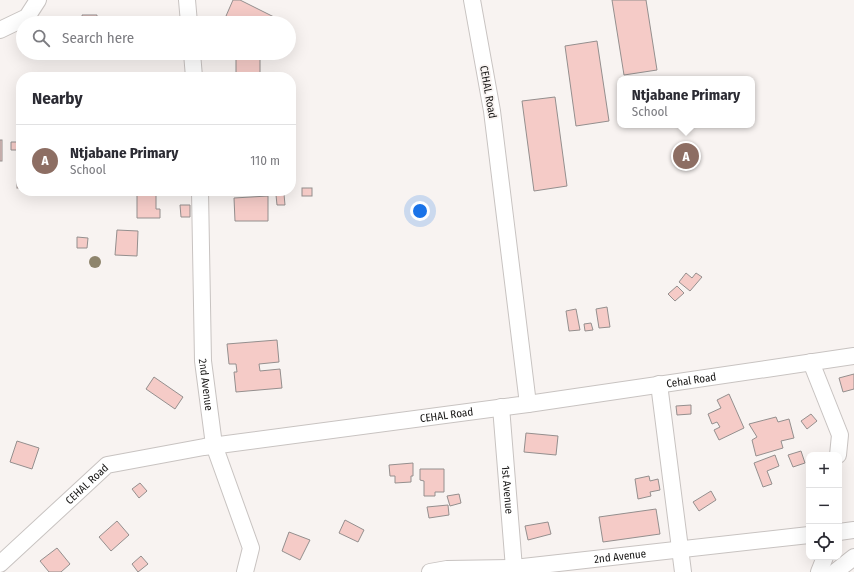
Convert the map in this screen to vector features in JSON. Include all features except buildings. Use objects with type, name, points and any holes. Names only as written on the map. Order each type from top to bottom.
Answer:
[{"type":"street","points":[[28,16],[38,0]]},
{"type":"street","points":[[187,0],[189,16]]},
{"type":"street","name":"CEHAL Road","points":[[0,564],[107,465],[214,445],[528,404],[492,111],[472,0]]},
{"type":"street","points":[[0,30],[16,22]]},
{"type":"street","points":[[193,60],[194,72]]},
{"type":"street","name":"2nd Avenue","points":[[200,196],[203,361],[214,445],[250,548],[245,572]]},
{"type":"street","name":"Cehal Road","points":[[528,404],[854,356]]},
{"type":"street","points":[[811,362],[840,435],[838,452]]},
{"type":"street","points":[[659,384],[683,572]]},
{"type":"street","name":"1st Avenue","points":[[501,407],[515,570]]},
{"type":"street","points":[[842,532],[854,530]]},
{"type":"street","name":"2nd Avenue","points":[[430,572],[447,568],[515,570],[806,535]]},
{"type":"street","points":[[835,572],[854,557]]},
{"type":"street","points":[[819,572],[823,560]]},
{"type":"place","name":"Ntjabane Primary","points":[[686,156]]}]
